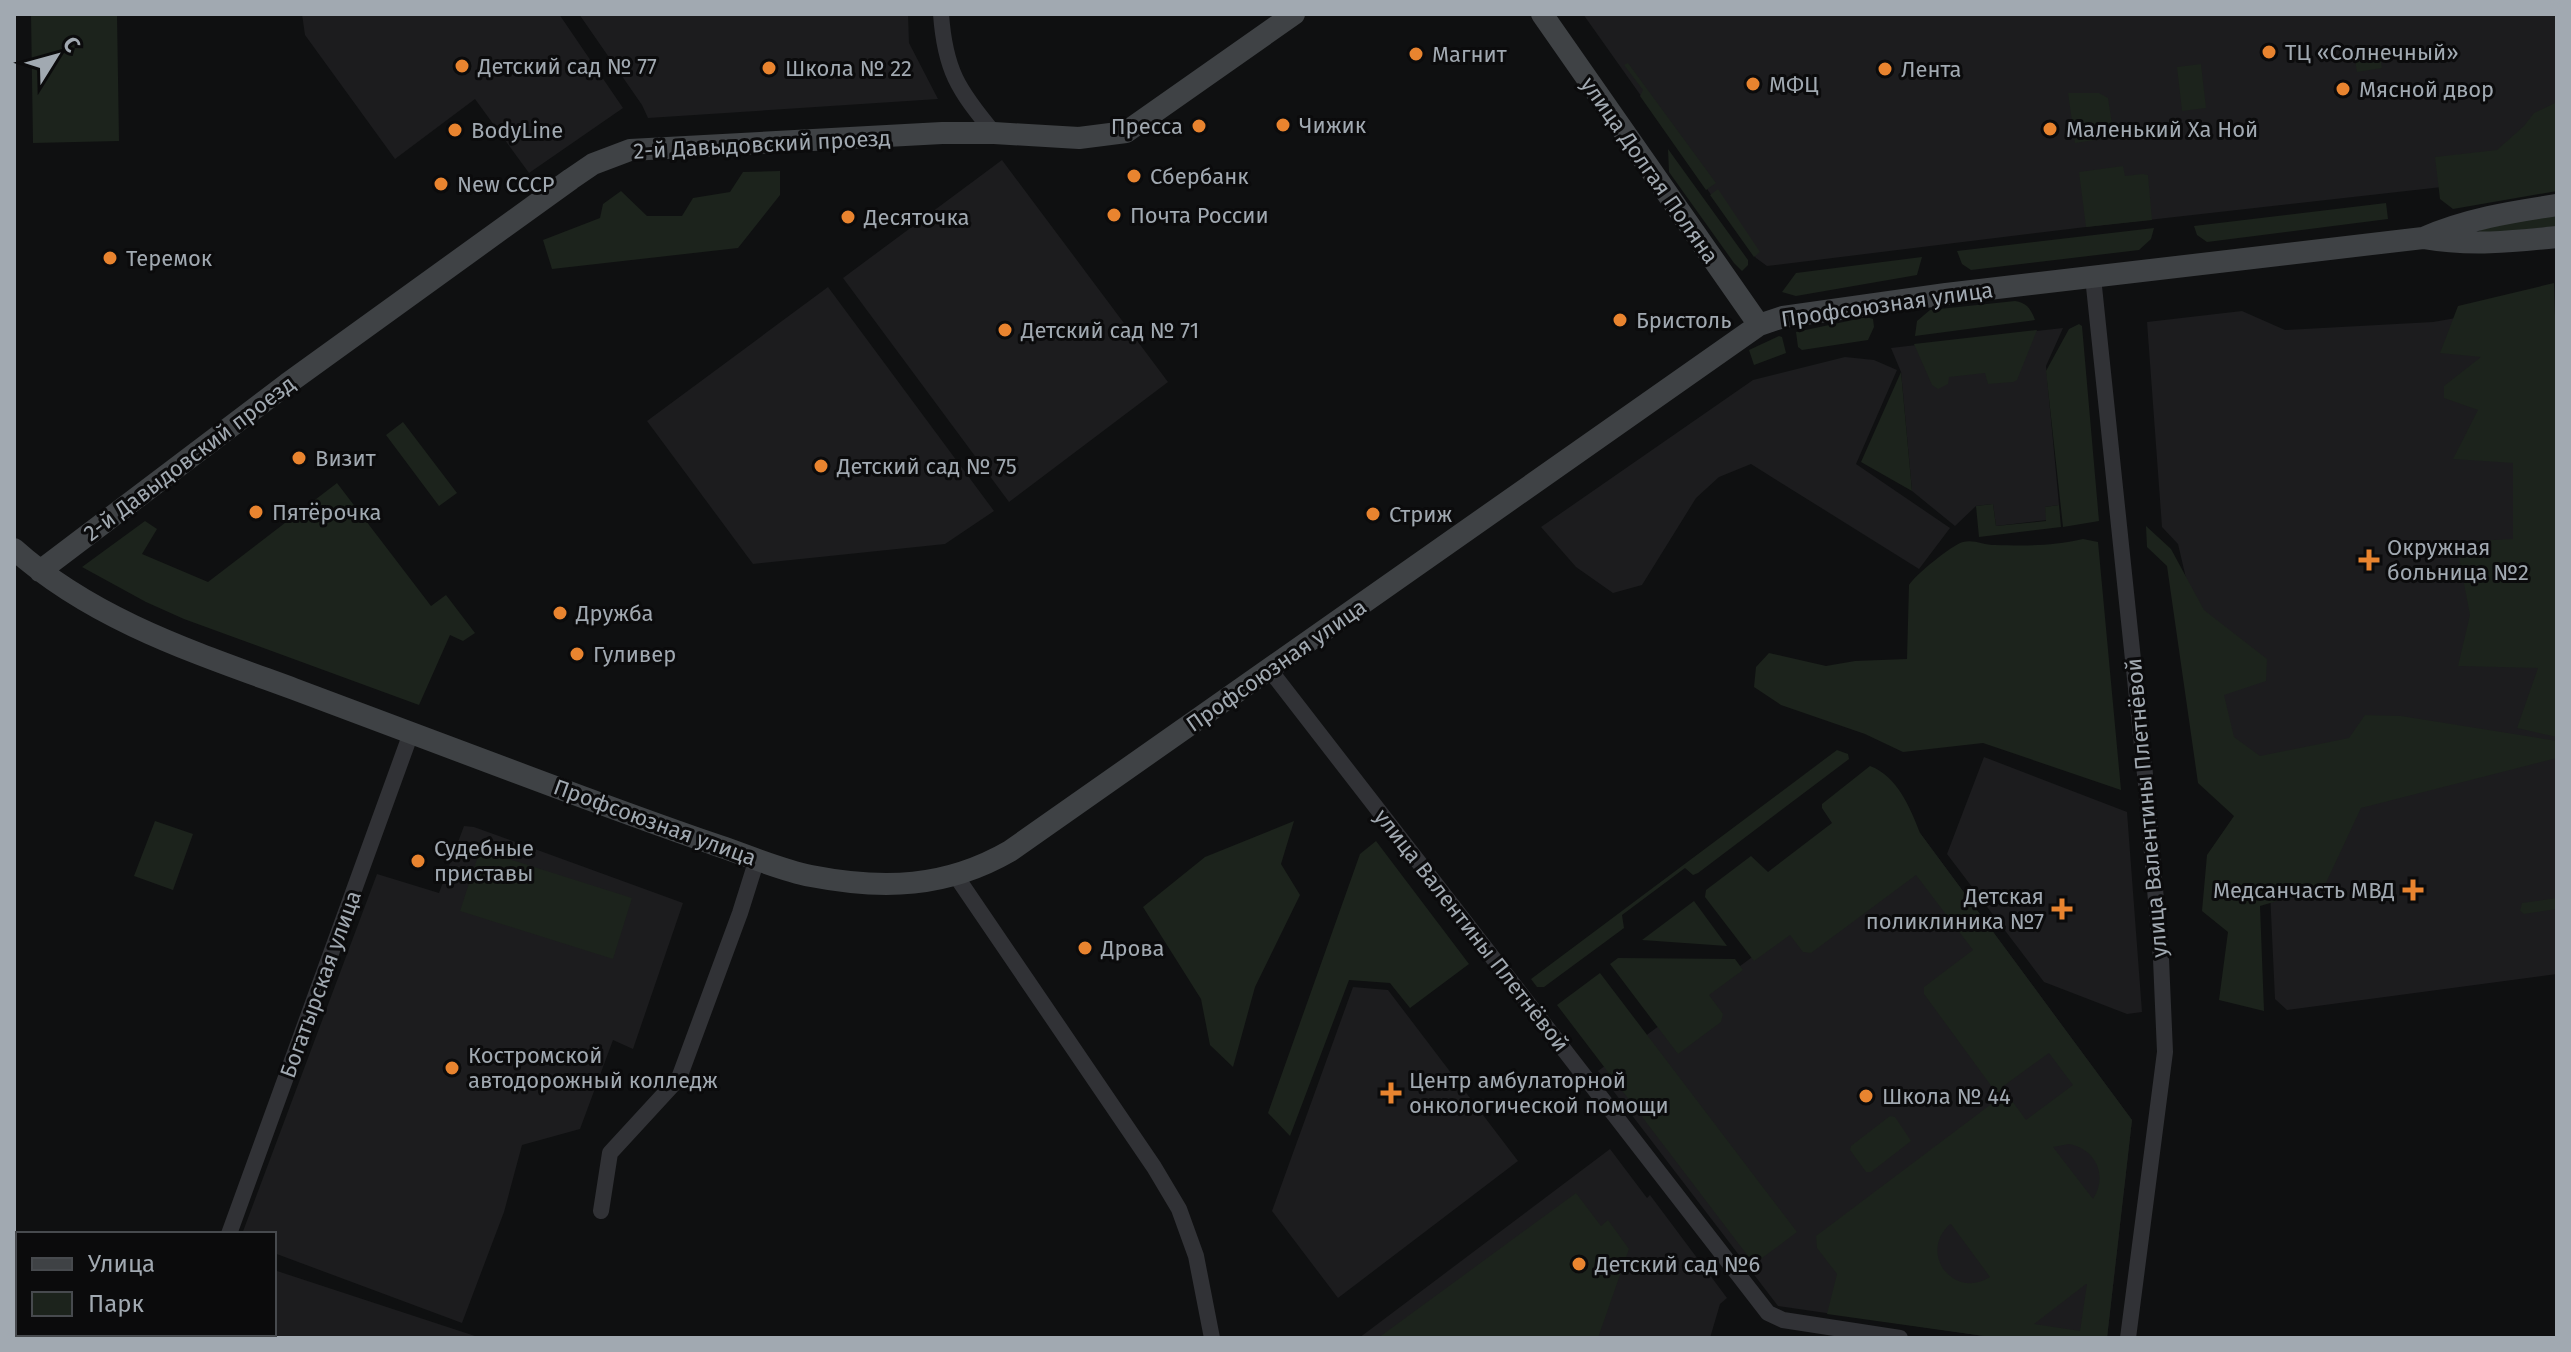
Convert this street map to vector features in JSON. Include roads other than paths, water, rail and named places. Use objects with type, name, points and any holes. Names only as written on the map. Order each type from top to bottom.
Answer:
[{"type":"main road","name":"2-й Давыдовский проезд","points":[[40,571],[287,384],[571,179],[612,155],[644,149],[942,133],[1079,138],[1126,132],[1294,14]]},
{"type":"main road","name":"улица Долгая Поляна","points":[[1542,14],[1759,325]]},
{"type":"main road","points":[[2423,238],[2483,216],[2557,205]]},
{"type":"main road","name":"Профсоюзная улица","points":[[14,549],[74,594],[150,633],[411,733],[810,876],[889,885],[921,883],[956,876],[1010,851],[1759,325],[1783,317],[2423,238],[2455,244],[2486,244],[2557,237]]},
{"type":"street","points":[[941,14],[944,51],[949,67],[994,133]]},
{"type":"street","name":"улица Валентины Плетнёвой","points":[[2093,277],[2146,784],[2161,959],[2165,1052],[2128,1338]]},
{"type":"street","name":"улица Валентины Плетнёвой","points":[[1269,669],[1768,1313],[1783,1320],[1900,1338]]},
{"type":"street","name":"Богатырская улица","points":[[230,1232],[411,733]]},
{"type":"street","points":[[601,1211],[610,1153],[679,1078],[757,859]]},
{"type":"street","points":[[956,876],[1154,1167],[1179,1209],[1196,1256],[1212,1338]]},
{"type":"place","name":"ТЦ «Солнечный»","points":[[2269,52]]},
{"type":"place","name":"Магнит","points":[[1416,54]]},
{"type":"place","name":"Детский сад № 77","points":[[462,66]]},
{"type":"place","name":"Школа № 22","points":[[769,68]]},
{"type":"place","name":"Лента","points":[[1885,69]]},
{"type":"place","name":"МФЦ","points":[[1753,84]]},
{"type":"place","name":"Мясной двор","points":[[2343,89]]},
{"type":"place","name":"Чижик","points":[[1283,125]]},
{"type":"place","name":"Пресса","points":[[1199,126]]},
{"type":"place","name":"Маленький Ха Ной","points":[[2050,129]]},
{"type":"place","name":"BodyLine","points":[[455,130]]},
{"type":"place","name":"Сбербанк","points":[[1134,176]]},
{"type":"place","name":"New СССР","points":[[441,184]]},
{"type":"place","name":"Почта России","points":[[1114,215]]},
{"type":"place","name":"Десяточка","points":[[848,217]]},
{"type":"place","name":"Теремок","points":[[110,258]]},
{"type":"place","name":"Бристоль","points":[[1620,320]]},
{"type":"place","name":"Детский сад № 71","points":[[1005,330]]},
{"type":"place","name":"Визит","points":[[299,458]]},
{"type":"place","name":"Детский сад № 75","points":[[821,466]]},
{"type":"place","name":"Пятёрочка","points":[[256,512]]},
{"type":"place","name":"Стриж","points":[[1373,514]]},
{"type":"place","name":"Окружная больница №2","points":[[2369,560]]},
{"type":"place","name":"Дружба","points":[[560,613]]},
{"type":"place","name":"Гуливер","points":[[577,654]]},
{"type":"place","name":"Судебные приставы","points":[[418,861]]},
{"type":"place","name":"Медсанчасть МВД","points":[[2413,890]]},
{"type":"place","name":"Детская поликлиника №7","points":[[2062,909]]},
{"type":"place","name":"Дрова","points":[[1085,948]]},
{"type":"place","name":"Костромской автодорожный колледж","points":[[452,1068]]},
{"type":"place","name":"Центр амбулаторной онкологической помощи","points":[[1391,1093]]},
{"type":"place","name":"Школа № 44","points":[[1866,1096]]},
{"type":"place","name":"Детский сад №6","points":[[1579,1264]]}]
